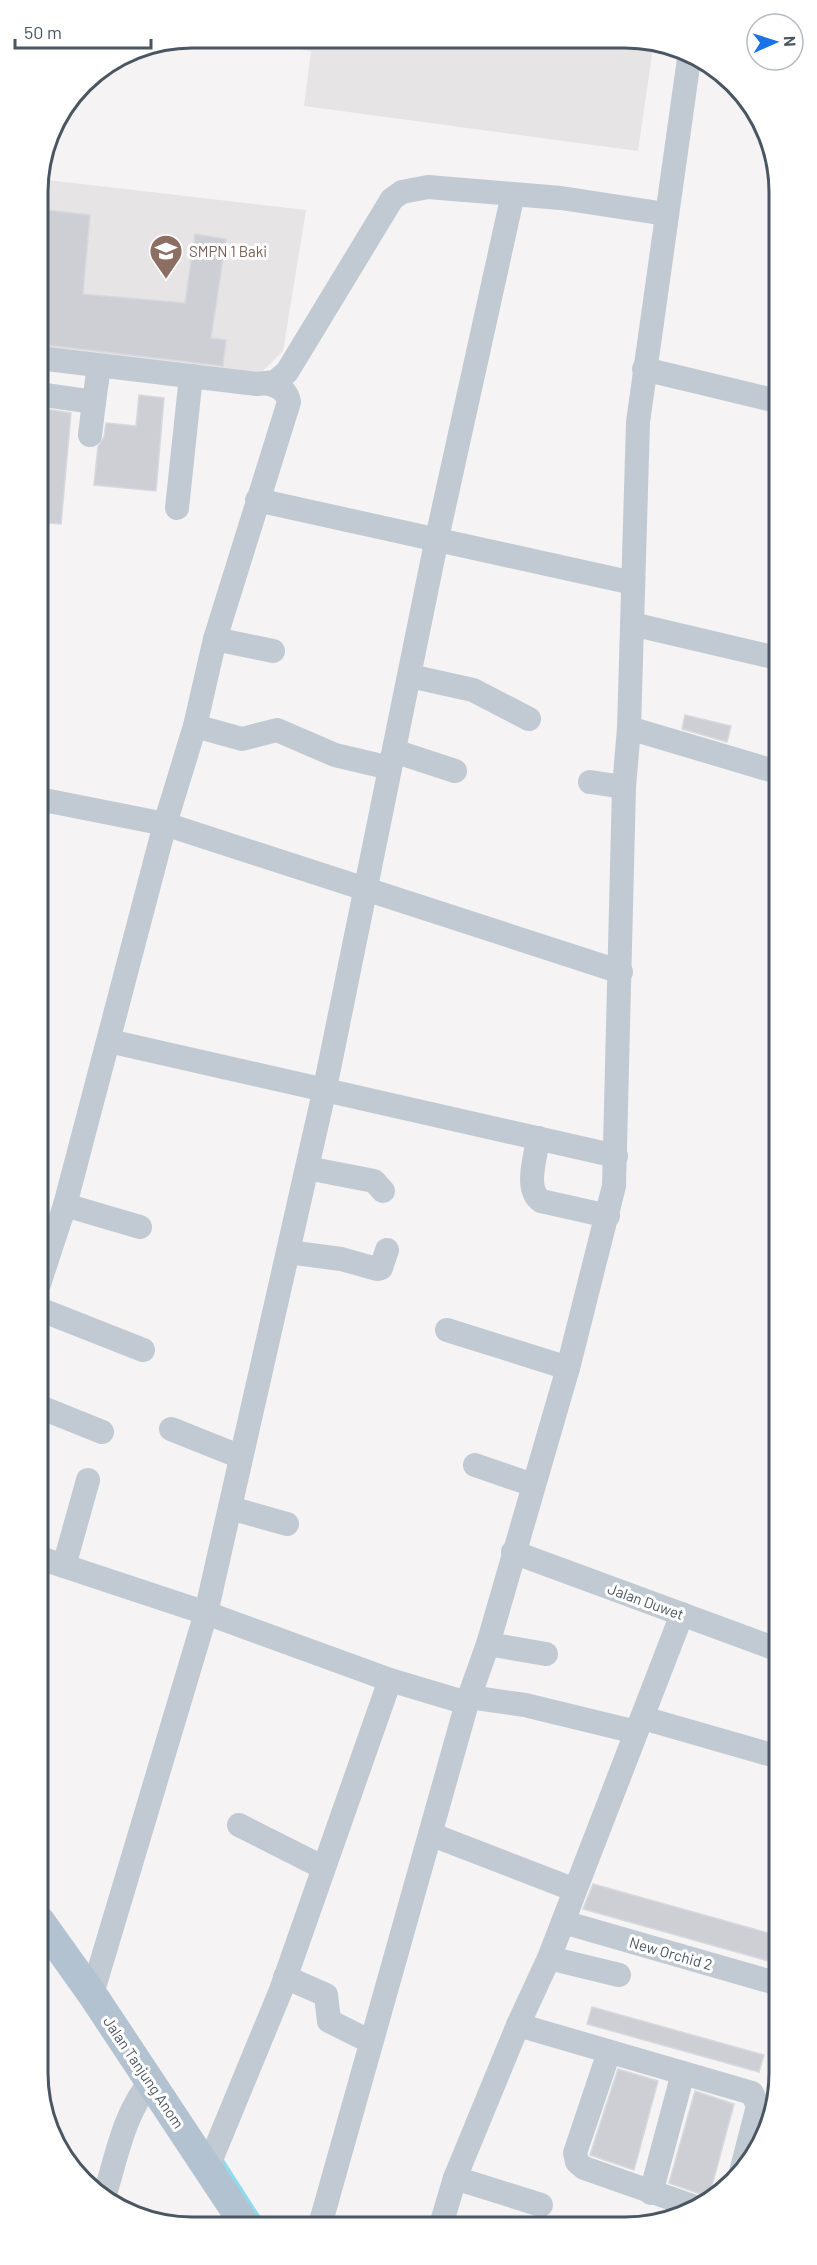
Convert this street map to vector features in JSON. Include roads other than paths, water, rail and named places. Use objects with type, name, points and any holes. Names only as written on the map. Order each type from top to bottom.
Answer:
[{"type":"main road","name":"Jalan Tanjung Anom","points":[[48,1932],[151,2081],[240,2217]]},
{"type":"street","points":[[322,2217],[468,1700],[488,1644],[568,1368],[608,1216],[616,1156],[624,787],[638,422],[688,63]]},
{"type":"street","points":[[269,384],[287,372],[392,199],[402,192],[428,187],[513,194],[666,214]]},
{"type":"street","points":[[92,1994],[206,1613],[326,1088],[437,538],[513,194]]},
{"type":"street","points":[[48,359],[269,384],[284,392],[289,402],[215,639],[195,726],[165,824],[65,1206],[48,1257]]},
{"type":"street","points":[[90,435],[99,366]]},
{"type":"street","points":[[644,369],[769,399]]},
{"type":"street","points":[[177,508],[191,376]]},
{"type":"street","points":[[48,395],[94,402]]},
{"type":"street","points":[[257,500],[633,583]]},
{"type":"street","points":[[632,624],[769,656]]},
{"type":"street","points":[[215,639],[273,651]]},
{"type":"street","points":[[410,676],[473,690],[529,719]]},
{"type":"street","points":[[195,726],[242,738],[277,730],[334,755],[392,759],[454,771]]},
{"type":"street","points":[[628,728],[769,770]]},
{"type":"street","points":[[590,782],[624,787]]},
{"type":"street","points":[[48,801],[165,824],[621,972]]},
{"type":"street","points":[[109,1041],[326,1088],[616,1156]]},
{"type":"street","points":[[538,1138],[532,1186],[535,1196],[542,1201],[608,1216]]},
{"type":"street","points":[[307,1168],[374,1181],[383,1191]]},
{"type":"street","points":[[65,1206],[140,1227]]},
{"type":"street","points":[[288,1252],[341,1259],[377,1269],[381,1268],[387,1250]]},
{"type":"street","points":[[48,1313],[143,1350]]},
{"type":"street","points":[[447,1330],[568,1368]]},
{"type":"street","points":[[48,1410],[102,1432]]},
{"type":"street","points":[[171,1430],[241,1457]]},
{"type":"street","points":[[475,1466],[533,1485]]},
{"type":"street","points":[[64,1566],[88,1480]]},
{"type":"street","points":[[230,1509],[287,1524]]},
{"type":"street","name":"Jalan Duwet","points":[[513,1552],[769,1647]]},
{"type":"street","points":[[48,1561],[206,1613],[390,1680],[468,1700],[525,1705],[640,1725],[769,1755]]},
{"type":"street","points":[[443,2217],[455,2178],[518,2025],[549,1958],[682,1614]]},
{"type":"street","points":[[488,1644],[546,1654]]},
{"type":"street","points":[[208,2167],[285,1977],[390,1680]]},
{"type":"street","points":[[239,1825],[322,1867]]},
{"type":"street","points":[[430,1834],[575,1890]]},
{"type":"street","name":"New Orchid 2","points":[[563,1922],[769,1981]]},
{"type":"street","points":[[549,1958],[619,1975]]},
{"type":"street","points":[[285,1977],[326,1995],[329,2021],[371,2042]]},
{"type":"street","points":[[518,2025],[755,2095],[758,2106],[747,2150]]},
{"type":"street","points":[[609,2052],[575,2158],[584,2168],[685,2204]]},
{"type":"street","points":[[651,2193],[683,2073]]},
{"type":"street","points":[[107,2189],[129,2114],[138,2096],[151,2081]]},
{"type":"street","points":[[455,2178],[541,2205]]},
{"type":"waterway","points":[[222,2161],[258,2217]]},
{"type":"place","name":"SMPN 1 Baki","points":[[166,280]]}]
